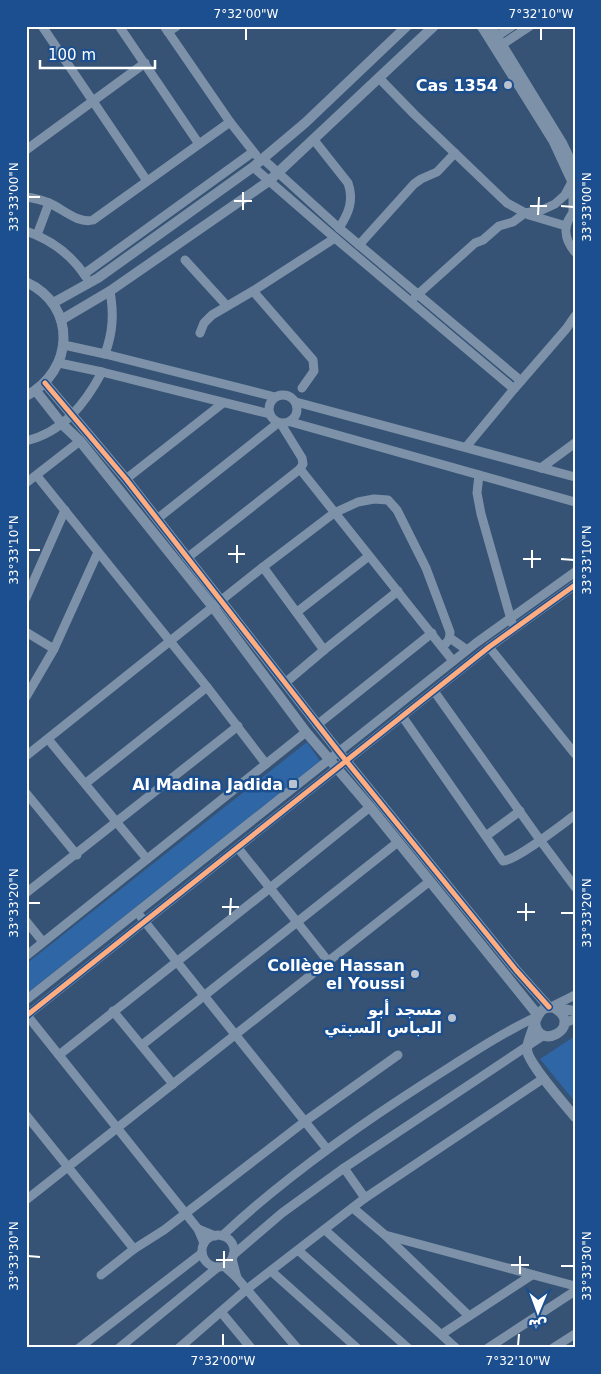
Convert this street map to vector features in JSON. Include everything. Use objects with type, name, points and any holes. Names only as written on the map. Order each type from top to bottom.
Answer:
[{"type":"street","points":[[42,26],[147,181]]},
{"type":"street","points":[[120,26],[199,144]]},
{"type":"street","points":[[177,26],[166,29],[253,152],[269,181],[514,389]]},
{"type":"street","points":[[86,278],[259,162],[305,123],[407,26]]},
{"type":"street","points":[[61,320],[110,291],[278,174],[434,26]]},
{"type":"street","points":[[481,26],[493,39],[553,141],[572,182],[574,212],[566,226],[565,235],[568,244],[575,252]]},
{"type":"street","points":[[491,26],[493,39]]},
{"type":"street","points":[[493,39],[512,26]]},
{"type":"street","points":[[498,47],[530,26]]},
{"type":"street","points":[[498,47],[562,142],[575,169]]},
{"type":"street","points":[[26,150],[145,63]]},
{"type":"street","points":[[379,78],[500,197],[524,213],[566,226]]},
{"type":"street","points":[[26,196],[49,203],[80,220],[93,220],[230,122]]},
{"type":"street","points":[[314,140],[348,183],[350,189],[350,206],[339,228]]},
{"type":"street","points":[[52,303],[253,152]]},
{"type":"street","points":[[359,245],[414,184],[437,172],[455,153]]},
{"type":"street","points":[[259,162],[278,174],[339,228],[521,381]]},
{"type":"street","points":[[411,301],[474,243],[483,240],[499,226],[513,222],[524,213],[542,210],[555,204],[565,195],[572,182]]},
{"type":"street","points":[[37,235],[49,203]]},
{"type":"street","points":[[26,231],[37,235],[64,251],[86,278]]},
{"type":"street","points":[[200,333],[208,319],[335,238]]},
{"type":"street","points":[[185,260],[227,306]]},
{"type":"street","points":[[26,282],[44,293],[52,303],[61,320],[64,346],[59,364],[46,383],[26,396]]},
{"type":"street","points":[[105,354],[113,323],[110,291]]},
{"type":"street","points":[[253,291],[313,360],[314,371],[302,388]]},
{"type":"street","points":[[466,448],[514,389],[566,330],[575,316]]},
{"type":"street","points":[[64,346],[105,354],[276,397],[287,395],[296,402],[575,477]]},
{"type":"street","points":[[59,364],[102,372],[270,414],[279,423],[302,458],[303,464],[300,469],[187,558]]},
{"type":"street","points":[[26,441],[46,433],[72,416],[88,397],[102,372]]},
{"type":"street","points":[[36,391],[62,424],[80,442],[217,604],[285,683],[516,970],[552,1008],[562,1015],[564,1024],[561,1032],[553,1036],[544,1035],[537,1029],[536,1017],[370,807],[306,732],[217,604],[187,558],[126,479],[46,383]]},
{"type":"street","points":[[270,414],[271,402],[276,397]]},
{"type":"street","points":[[291,422],[298,413],[296,402]]},
{"type":"street","points":[[126,479],[222,403]]},
{"type":"street","points":[[157,519],[279,423],[291,422],[575,502]]},
{"type":"street","points":[[26,483],[80,442]]},
{"type":"street","points":[[541,468],[575,443]]},
{"type":"street","points":[[300,469],[453,661]]},
{"type":"street","points":[[479,475],[477,493],[481,514],[514,629]]},
{"type":"street","points":[[37,476],[170,640],[266,764]]},
{"type":"street","points":[[26,756],[263,567],[334,513],[358,502],[383,499],[391,503],[397,510],[423,561],[450,632],[450,638],[442,646]]},
{"type":"street","points":[[26,598],[65,510]]},
{"type":"street","points":[[26,697],[54,649],[98,552]]},
{"type":"street","points":[[297,612],[369,556]]},
{"type":"street","points":[[263,567],[324,650]]},
{"type":"street","points":[[26,1000],[467,650],[575,572]]},
{"type":"street","points":[[293,1347],[236,1278],[221,1267],[207,1263],[198,1229],[27,1015],[489,647],[575,585]]},
{"type":"street","points":[[285,683],[398,591]]},
{"type":"street","points":[[26,632],[54,649]]},
{"type":"street","points":[[317,725],[432,634]]},
{"type":"street","points":[[450,638],[467,650]]},
{"type":"street","points":[[489,647],[575,754]]},
{"type":"street","points":[[86,783],[207,687]]},
{"type":"street","points":[[434,691],[575,887]]},
{"type":"street","points":[[402,716],[503,861],[511,859],[575,815]]},
{"type":"street","points":[[26,893],[238,726]]},
{"type":"street","points":[[26,956],[306,732]]},
{"type":"street","points":[[48,739],[147,859]]},
{"type":"street","points":[[26,793],[77,854]]},
{"type":"street","points":[[58,1055],[370,807]]},
{"type":"street","points":[[486,836],[520,811]]},
{"type":"street","points":[[142,1045],[205,997],[398,842]]},
{"type":"street","points":[[238,848],[328,961]]},
{"type":"street","points":[[26,1200],[430,882]]},
{"type":"street","points":[[137,912],[327,1149]]},
{"type":"street","points":[[26,921],[43,942]]},
{"type":"street","points":[[552,1008],[575,995]]},
{"type":"street","points":[[575,1011],[552,1008],[542,1009],[536,1017],[528,1045],[528,1056],[575,1117]]},
{"type":"street","points":[[113,1011],[173,1084]]},
{"type":"street","points":[[79,1348],[203,1248],[207,1240],[219,1236],[327,1149],[477,1050],[536,1017]]},
{"type":"street","points":[[564,1024],[575,1019]]},
{"type":"street","points":[[119,1348],[221,1267],[282,1213],[344,1168],[544,1035]]},
{"type":"street","points":[[101,1275],[134,1249],[164,1230],[304,1122],[398,1055]]},
{"type":"street","points":[[185,1346],[247,1289],[299,1251],[365,1198],[544,1078]]},
{"type":"street","points":[[26,1115],[134,1249]]},
{"type":"street","points":[[344,1168],[365,1198]]},
{"type":"street","points":[[353,1208],[385,1235],[469,1316]]},
{"type":"street","points":[[198,1229],[219,1236],[232,1243],[236,1278]]},
{"type":"street","points":[[325,1230],[456,1348]]},
{"type":"street","points":[[385,1235],[575,1286]]},
{"type":"street","points":[[299,1251],[408,1348]]},
{"type":"street","points":[[271,1271],[357,1348]]},
{"type":"street","points":[[442,1334],[532,1275]]},
{"type":"street","points":[[488,1348],[575,1291]]},
{"type":"street","points":[[222,1312],[251,1348]]},
{"type":"street","points":[[553,1348],[575,1334]]},
{"type":"shaded area","points":[[307,742],[320,761],[26,994],[26,964]]},
{"type":"shaded area","points":[[575,1036],[575,1102],[540,1059]]},
{"type":"cycle path","points":[[45,383],[126,479],[339,752],[516,970],[549,1007]]},
{"type":"cycle path","points":[[26,1016],[489,647],[575,585]]},
{"type":"place","name":"Cas 1354","points":[[508,85]]},
{"type":"place","name":"Al Madina Jadida","points":[[293,784]]},
{"type":"place","name":"Collège Hassan el Youssi","points":[[415,974]]},
{"type":"place","name":"مسجد أبو العباس السبتي","points":[[452,1018]]}]
